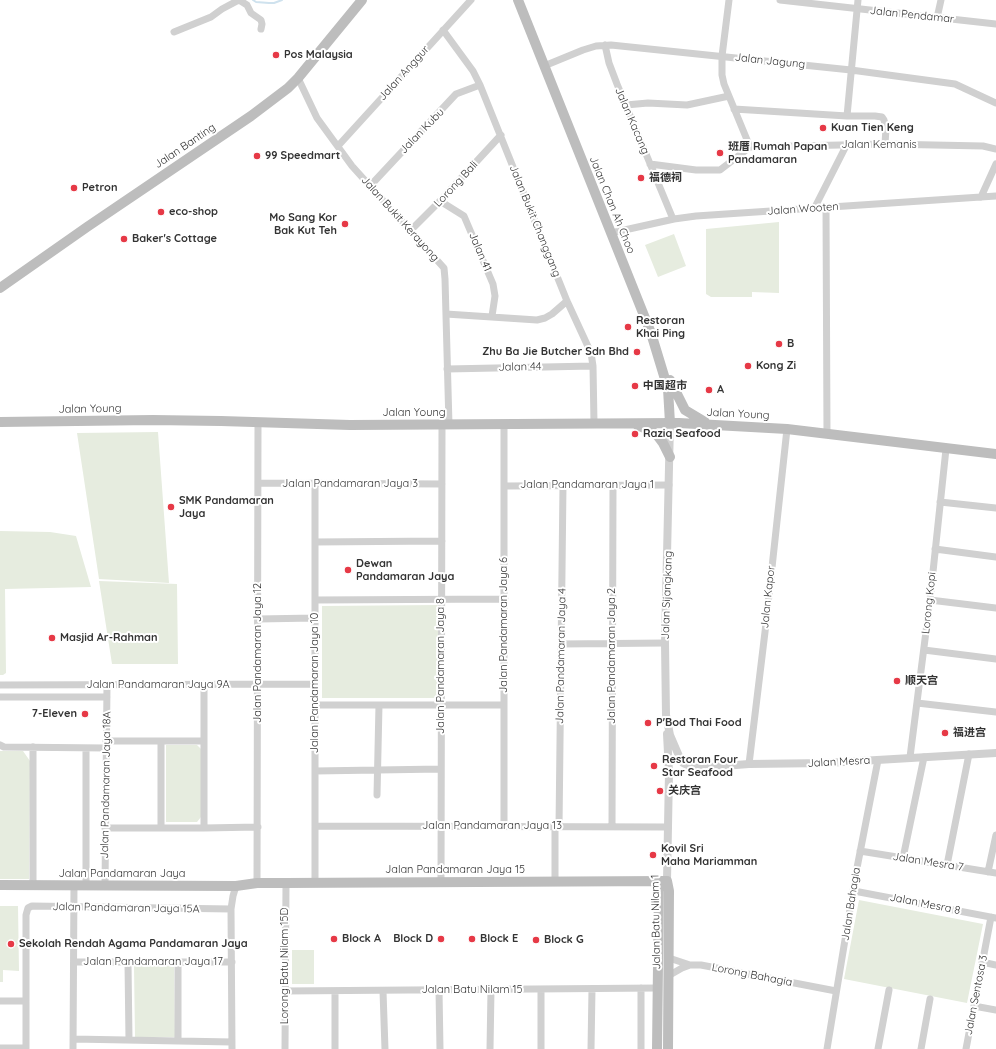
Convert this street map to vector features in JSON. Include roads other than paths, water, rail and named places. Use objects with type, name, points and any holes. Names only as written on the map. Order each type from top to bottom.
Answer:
[{"type":"main road","name":"Jalan Banting","points":[[0,288],[251,116],[288,88],[298,78],[362,0]]},
{"type":"main road","name":"Jalan Chan Ah Choo","points":[[520,2],[544,66],[651,333],[668,389],[670,423]]},
{"type":"main road","points":[[659,357],[685,410],[709,424]]},
{"type":"main road","name":"Jalan Young","points":[[0,422],[153,420],[350,425],[594,423],[709,424],[787,429],[996,454]]},
{"type":"main road","points":[[629,423],[642,426],[657,435],[670,457]]},
{"type":"main road","name":"Jalan Pandamaran Jaya 15","points":[[240,886],[258,883],[663,881]]},
{"type":"main road","name":"Jalan Batu Nilam 1","points":[[663,881],[669,891],[668,1049]]},
{"type":"main road","name":"Jalan Batu Nilam 1","points":[[657,1049],[663,881]]},
{"type":"main road","name":"Jalan Pandamaran Jaya","points":[[0,885],[240,886]]},
{"type":"street","points":[[174,32],[211,17],[222,8],[239,0],[247,5],[252,13],[261,20],[261,30]]},
{"type":"street","name":"Jalan Anggur","points":[[338,146],[471,0]]},
{"type":"street","points":[[650,164],[696,170],[720,170],[750,147],[722,75],[722,56],[728,0]]},
{"type":"street","name":"Jalan Pendamar","points":[[780,0],[996,24]]},
{"type":"street","points":[[847,116],[858,0]]},
{"type":"street","points":[[937,18],[942,0]]},
{"type":"street","name":"Jalan Bukit Changgang","points":[[443,30],[473,71],[480,85],[567,301],[591,353],[593,366],[594,423]]},
{"type":"street","name":"Jalan Jagung","points":[[544,66],[583,50],[605,45],[851,70],[955,84],[996,103]]},
{"type":"street","name":"Jalan Kacang","points":[[605,45],[609,63],[673,219]]},
{"type":"street","name":"Jalan Bukit Kerayong","points":[[298,78],[317,118],[352,166],[444,268],[447,369],[445,425]]},
{"type":"street","name":"Jalan Kubu","points":[[370,186],[456,94],[480,85]]},
{"type":"street","points":[[626,106],[648,103],[687,105],[729,96]]},
{"type":"street","points":[[734,109],[882,117],[886,128],[885,144]]},
{"type":"street","name":"Lorong Bali","points":[[410,230],[440,201],[501,135]]},
{"type":"street","points":[[814,209],[847,144]]},
{"type":"street","name":"Jalan Kemanis","points":[[750,147],[885,144],[984,146],[996,149]]},
{"type":"street","points":[[981,197],[996,164]]},
{"type":"street","name":"Jalan Wooten","points":[[611,234],[673,219],[696,216],[996,196]]},
{"type":"street","name":"Jalan 41","points":[[440,201],[464,216],[493,284],[495,296],[492,316]]},
{"type":"street","points":[[826,208],[827,434]]},
{"type":"street","points":[[446,314],[537,320],[552,314],[567,301]]},
{"type":"street","name":"Jalan 44","points":[[447,369],[593,366]]},
{"type":"street","name":"Jalan Pandamaran Jaya 12","points":[[258,423],[258,883]]},
{"type":"street","name":"Jalan Sijangkang","points":[[670,423],[665,691],[667,723],[673,744],[683,763]]},
{"type":"street","name":"Jalan Pandamaran Jaya 6","points":[[504,424],[504,826]]},
{"type":"street","name":"Jalan Pandamaran Jaya 8","points":[[441,882],[442,484],[445,425]]},
{"type":"street","name":"Jalan Kapor","points":[[749,764],[787,429]]},
{"type":"street","name":"Lorong Kopi","points":[[910,758],[930,600],[946,449]]},
{"type":"street","name":"Jalan Pandamaran Jaya 3","points":[[258,483],[442,484]]},
{"type":"street","name":"Jalan Pandamaran Jaya 10","points":[[315,484],[315,883]]},
{"type":"street","name":"Jalan Pandamaran Jaya 4","points":[[555,882],[561,644],[563,485]]},
{"type":"street","name":"Jalan Pandamaran Jaya 2","points":[[612,827],[613,485]]},
{"type":"street","name":"Jalan Pandamaran Jaya 1","points":[[504,486],[669,485]]},
{"type":"street","points":[[940,502],[996,508]]},
{"type":"street","points":[[315,542],[442,541]]},
{"type":"street","points":[[935,549],[996,557]]},
{"type":"street","points":[[315,600],[504,600]]},
{"type":"street","points":[[930,600],[996,608]]},
{"type":"street","points":[[258,619],[315,618]]},
{"type":"street","points":[[561,644],[665,643]]},
{"type":"street","points":[[924,650],[996,659]]},
{"type":"street","name":"Jalan Pandamaran Jaya 9A","points":[[0,685],[315,684]]},
{"type":"street","name":"Jalan Pandamaran Jaya 18A","points":[[105,886],[107,685]]},
{"type":"street","points":[[204,685],[204,828]]},
{"type":"street","points":[[0,697],[107,697]]},
{"type":"street","points":[[917,703],[996,712]]},
{"type":"street","points":[[315,705],[504,705]]},
{"type":"street","points":[[377,795],[379,705]]},
{"type":"street","name":"Jalan Batu Nilam 1","points":[[663,881],[668,827],[669,772],[667,723]]},
{"type":"street","points":[[2,746],[86,748],[161,741],[203,741]]},
{"type":"street","points":[[160,828],[161,741]]},
{"type":"street","points":[[33,747],[33,885]]},
{"type":"street","points":[[86,748],[86,886]]},
{"type":"street","name":"Jalan Mesra","points":[[683,763],[697,768],[749,764],[826,763],[924,756],[996,753]]},
{"type":"street","points":[[947,865],[969,754]]},
{"type":"street","points":[[903,858],[924,756]]},
{"type":"street","name":"Jalan Bahagia","points":[[827,1049],[860,851],[878,760]]},
{"type":"street","points":[[315,771],[441,769]]},
{"type":"street","name":"Jalan Pandamaran Jaya 13","points":[[315,826],[668,827]]},
{"type":"street","points":[[105,828],[258,827]]},
{"type":"street","points":[[992,873],[996,835]]},
{"type":"street","name":"Jalan Mesra 7","points":[[860,851],[992,873]]},
{"type":"street","name":"Lorong Batu Nilam 15D","points":[[285,1049],[286,883]]},
{"type":"street","points":[[73,1049],[74,886]]},
{"type":"street","points":[[73,1039],[178,1041],[232,1045],[231,909],[233,896],[240,886]]},
{"type":"street","name":"Jalan Mesra 8","points":[[854,891],[993,917]]},
{"type":"street","name":"Jalan Pandamaran Jaya 15A","points":[[26,1001],[26,915],[28,908],[32,906],[231,909]]},
{"type":"street","name":"Jalan Sentosa 3","points":[[966,1049],[982,962],[993,917]]},
{"type":"street","name":"Lorong Bahagia","points":[[669,958],[690,965],[702,965],[836,991]]},
{"type":"street","name":"Jalan Pandamaran Jaya 17","points":[[74,962],[232,962]]},
{"type":"street","points":[[982,962],[996,965]]},
{"type":"street","points":[[128,963],[130,1040]]},
{"type":"street","points":[[178,963],[178,1041]]},
{"type":"street","points":[[668,976],[690,965]]},
{"type":"street","points":[[641,988],[641,1049]]},
{"type":"street","name":"Jalan Batu Nilam 15","points":[[286,991],[658,988]]},
{"type":"street","points":[[541,989],[541,1049]]},
{"type":"street","points":[[591,1049],[592,989]]},
{"type":"street","points":[[439,990],[440,1049]]},
{"type":"street","points":[[490,1049],[491,990]]},
{"type":"street","points":[[878,1049],[888,990]]},
{"type":"street","points":[[335,991],[335,1049]]},
{"type":"street","points":[[383,991],[385,1049]]},
{"type":"street","points":[[921,1049],[930,999]]},
{"type":"street","points":[[0,1001],[26,1001],[26,1049],[0,1048]]},
{"type":"street","points":[[974,1006],[996,1010]]},
{"type":"waterway","points":[[253,0],[256,2],[269,3],[282,0]]},
{"type":"place","name":"Pos Malaysia","points":[[276,55]]},
{"type":"place","name":"Kuan Tien Keng","points":[[823,128]]},
{"type":"place","name":"班厝 Rumah Papan Pandamaran","points":[[720,153]]},
{"type":"place","name":"99 Speedmart","points":[[257,156]]},
{"type":"place","name":"福德祠","points":[[641,178]]},
{"type":"place","name":"Petron","points":[[74,188]]},
{"type":"place","name":"eco-shop","points":[[161,212]]},
{"type":"place","name":"Mo Sang Kor Bak Kut Teh","points":[[345,224]]},
{"type":"place","name":"Baker's Cottage","points":[[124,239]]},
{"type":"place","name":"Restoran Khai Ping","points":[[628,327]]},
{"type":"place","name":"B","points":[[779,344]]},
{"type":"place","name":"Zhu Ba Jie Butcher Sdn Bhd","points":[[637,352]]},
{"type":"place","name":"Kong Zi","points":[[748,366]]},
{"type":"place","name":"中国超市","points":[[635,386]]},
{"type":"place","name":"A","points":[[709,390]]},
{"type":"place","name":"Raziq Seafood","points":[[635,434]]},
{"type":"place","name":"SMK Pandamaran Jaya","points":[[171,507]]},
{"type":"place","name":"Dewan Pandamaran Jaya","points":[[348,570]]},
{"type":"place","name":"Masjid Ar-Rahman","points":[[52,638]]},
{"type":"place","name":"顺天宫","points":[[897,681]]},
{"type":"place","name":"7-Eleven","points":[[85,714]]},
{"type":"place","name":"P'Bod Thai Food","points":[[648,723]]},
{"type":"place","name":"福进宫","points":[[945,733]]},
{"type":"place","name":"Restoran Four Star Seafood","points":[[654,766]]},
{"type":"place","name":"关庆宫","points":[[660,791]]},
{"type":"place","name":"Kovil Sri Maha Mariamman","points":[[653,855]]},
{"type":"place","name":"Block A","points":[[334,939]]},
{"type":"place","name":"Block D","points":[[441,939]]},
{"type":"place","name":"Block E","points":[[472,939]]},
{"type":"place","name":"Block G","points":[[536,940]]},
{"type":"place","name":"Sekolah Rendah Agama Pandamaran Jaya","points":[[11,944]]}]
